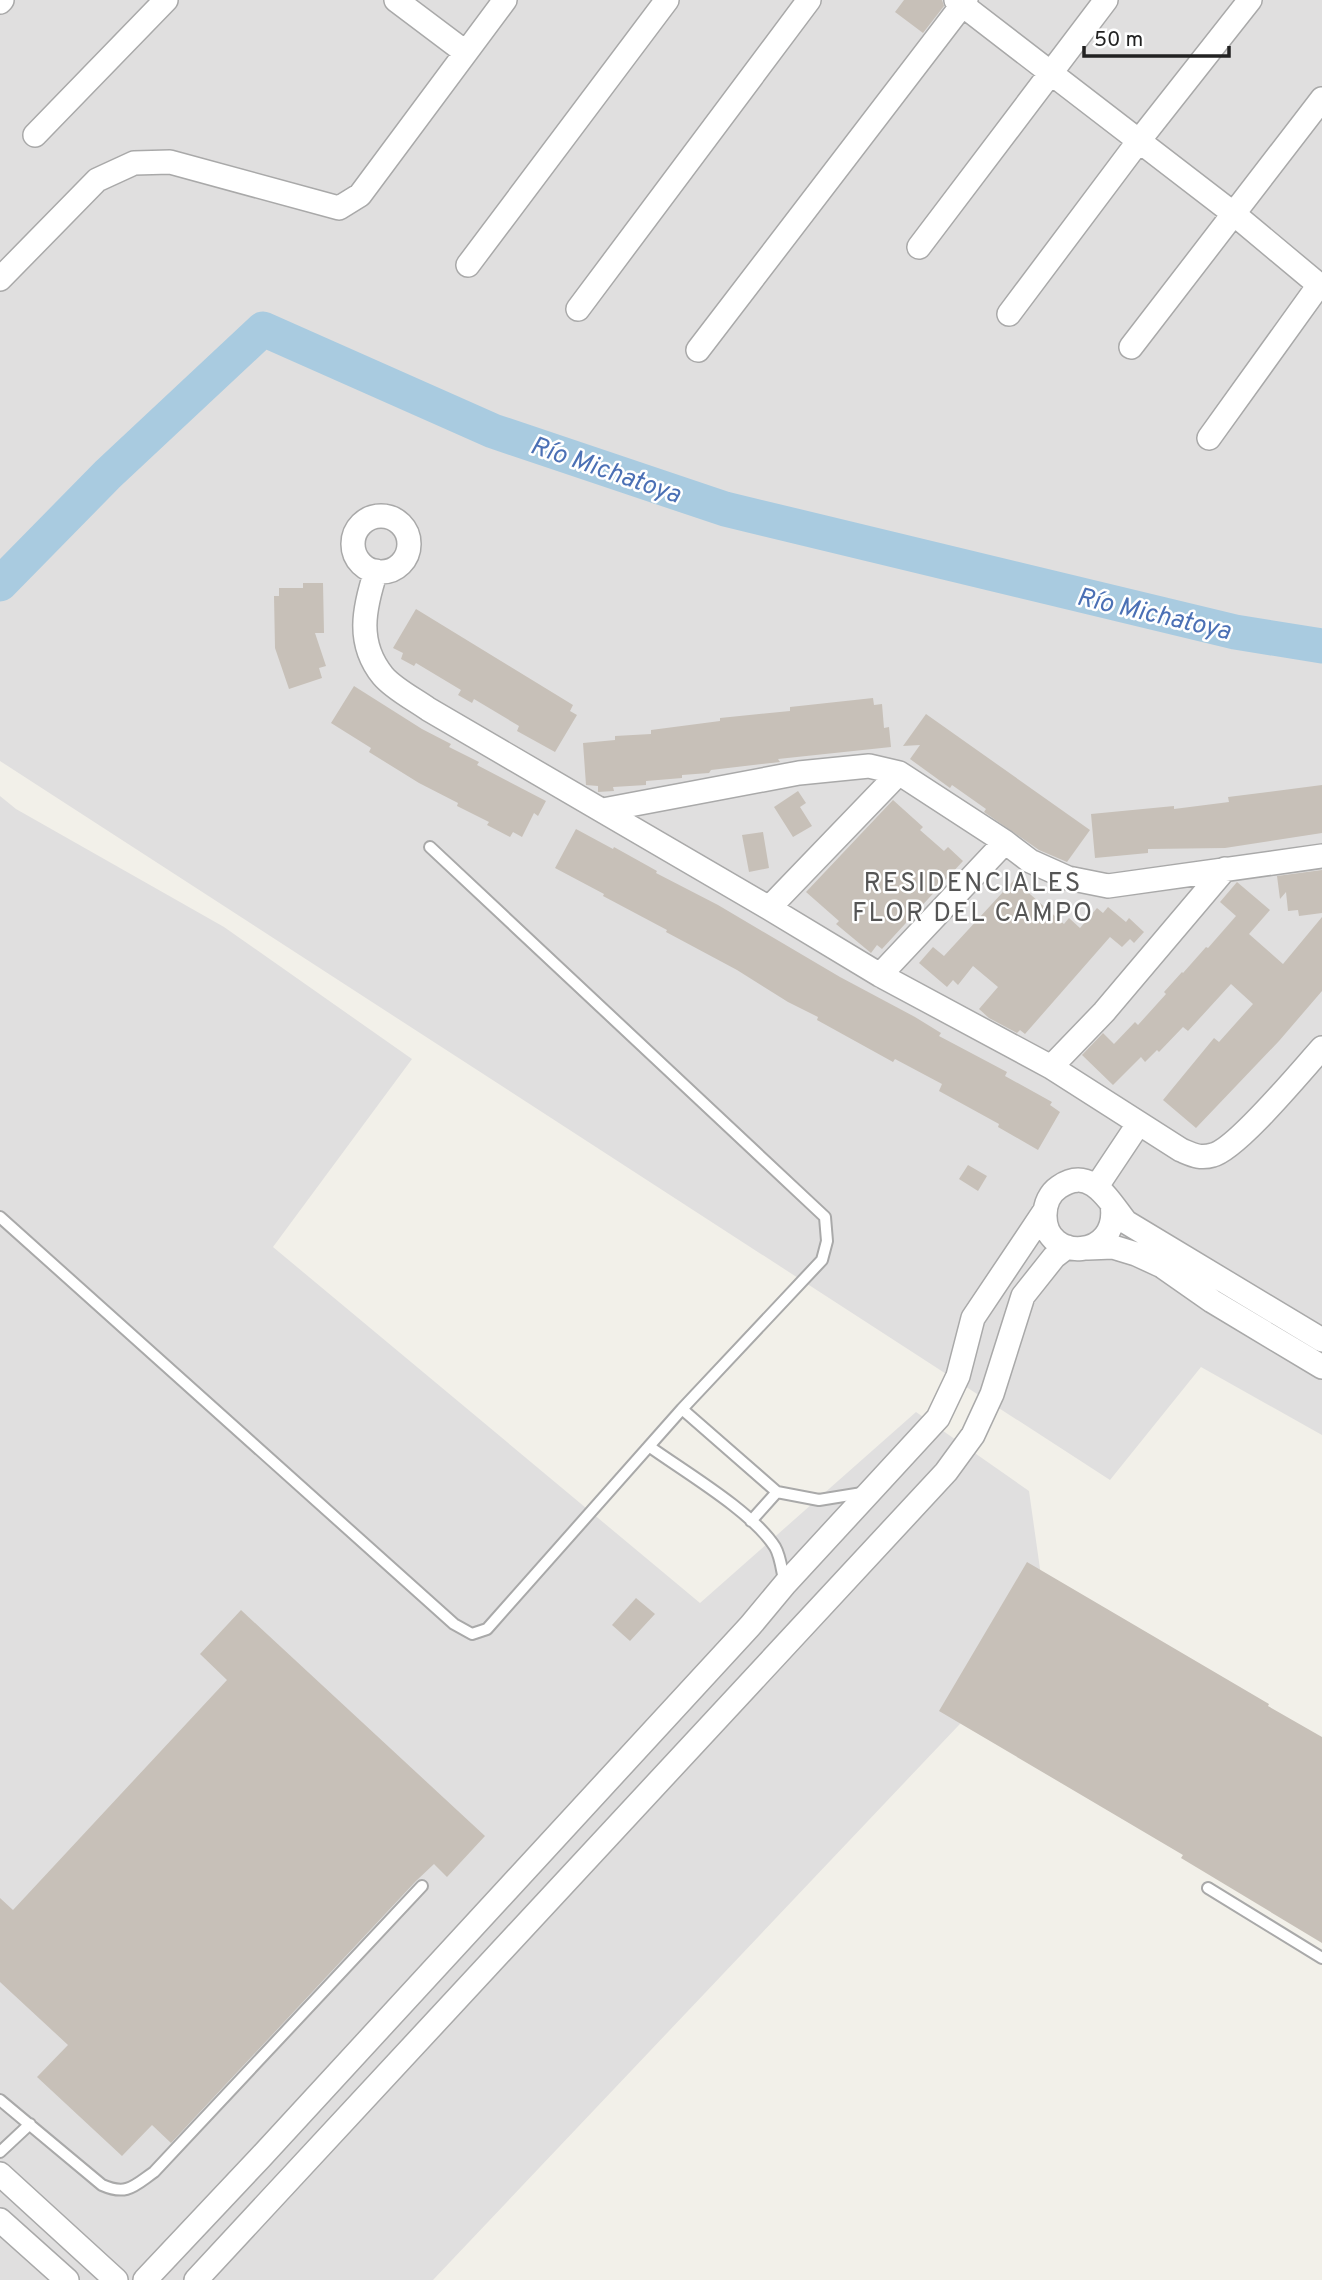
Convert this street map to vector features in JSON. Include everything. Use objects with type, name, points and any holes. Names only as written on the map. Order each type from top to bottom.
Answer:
[{"type":"street","points":[[35,135],[166,0]]},
{"type":"street","points":[[396,0],[465,52]]},
{"type":"street","points":[[0,279],[97,180],[134,163],[170,162],[339,208],[360,195],[505,0]]},
{"type":"street","points":[[468,265],[667,0]]},
{"type":"street","points":[[578,309],[809,0]]},
{"type":"street","points":[[919,247],[1106,0]]},
{"type":"street","points":[[1009,314],[1138,142],[1250,0]]},
{"type":"street","points":[[698,350],[962,2],[1138,142],[1234,214],[1320,285],[1209,438]]},
{"type":"street","points":[[1131,347],[1322,99]]},
{"type":"street","points":[[376,571],[365,604],[365,642],[384,676],[428,709],[880,975],[1051,1067],[1198,1157],[1215,1155],[1236,1141],[1322,1048]]},
{"type":"street","points":[[603,810],[799,773],[869,766],[899,773],[1030,861],[1068,878],[1108,886],[1322,856]]},
{"type":"street","points":[[769,908],[899,773]]},
{"type":"street","points":[[880,975],[1005,842]]},
{"type":"street","points":[[1051,1067],[1104,1012],[1225,869]]},
{"type":"street","points":[[1097,1186],[1139,1123]]},
{"type":"street","points":[[145,2280],[741,1637],[785,1584],[938,1418],[958,1376],[973,1318],[1044,1212],[1054,1191],[1063,1184],[1074,1181],[1086,1181],[1097,1186],[1126,1222],[1322,1340]]},
{"type":"street","points":[[196,2280],[946,1472],[973,1435],[992,1394],[1023,1296],[1054,1257],[1098,1243],[1107,1236],[1114,1215],[1112,1204]]},
{"type":"street","points":[[1044,1212],[1050,1234],[1078,1248],[1113,1247],[1161,1266],[1322,1367]]},
{"type":"street","points":[[0,2174],[117,2280]]},
{"type":"street","points":[[0,2220],[66,2280]]},
{"type":"lane","points":[[0,1217],[454,1624],[472,1634],[487,1629],[682,1409],[822,1260],[827,1241],[825,1217],[430,847]]},
{"type":"lane","points":[[682,1409],[777,1492],[819,1500],[872,1492]]},
{"type":"lane","points":[[650,1447],[751,1521],[775,1548],[785,1584]]},
{"type":"lane","points":[[751,1521],[777,1492]]},
{"type":"lane","points":[[0,2100],[102,2185],[113,2190],[127,2191],[154,2172],[422,1886]]},
{"type":"lane","points":[[1208,1888],[1322,1958]]},
{"type":"lane","points":[[0,2152],[30,2124]]},
{"type":"shaded area","points":[[0,0],[1322,0],[1322,1435],[1201,1367],[1110,1480],[0,761]]},
{"type":"shaded area","points":[[0,796],[16,809],[224,927],[412,1059],[273,1247],[700,1603],[916,1412],[1029,1491],[1041,1576],[1030,1650],[433,2280],[0,2280]]},
{"type":"building","points":[[904,0],[942,0],[944,6],[923,33],[895,12]]},
{"type":"building","points":[[303,583],[323,583],[324,633],[315,633],[326,666],[319,668],[322,678],[289,689],[275,648],[274,596],[279,596],[279,588],[303,588]]},
{"type":"building","points":[[416,609],[573,705],[570,711],[577,715],[555,752],[517,731],[519,726],[474,699],[472,703],[458,695],[461,690],[416,663],[414,666],[401,659],[403,653],[393,648]]},
{"type":"building","points":[[354,686],[451,744],[449,747],[479,762],[477,765],[546,801],[538,816],[534,813],[522,837],[513,832],[510,837],[487,825],[489,822],[457,806],[458,803],[369,752],[371,748],[331,723]]},
{"type":"building","points":[[873,698],[874,705],[882,704],[884,728],[889,727],[891,747],[778,759],[780,762],[646,781],[646,785],[613,787],[614,791],[598,792],[598,786],[586,785],[583,743],[615,740],[615,736],[651,734],[651,730],[720,721],[720,718],[790,711],[790,707]]},
{"type":"building","points":[[926,714],[1090,830],[1067,862],[1039,850],[984,812],[986,809],[952,785],[950,788],[910,759],[920,745],[903,746]]},
{"type":"building","points":[[1322,785],[1322,833],[1225,848],[1148,849],[1148,853],[1095,858],[1091,814],[1174,806],[1174,809],[1229,802],[1228,797]]},
{"type":"building","points":[[798,791],[806,803],[800,807],[812,826],[793,837],[774,807]]},
{"type":"building","points":[[893,800],[923,827],[920,830],[944,851],[948,847],[963,861],[882,949],[877,945],[871,953],[836,924],[839,921],[806,892]]},
{"type":"building","points":[[576,829],[613,849],[614,847],[915,1017],[941,1033],[939,1036],[1007,1072],[1005,1076],[1052,1102],[1050,1105],[1060,1112],[1038,1150],[998,1127],[999,1124],[939,1091],[942,1084],[895,1059],[893,1062],[817,1020],[818,1017],[737,970],[555,868]]},
{"type":"building","points":[[763,832],[769,868],[749,872],[742,835]]},
{"type":"building","points":[[1322,870],[1322,913],[1299,916],[1298,910],[1288,911],[1286,892],[1280,899],[1277,876]]},
{"type":"building","points":[[1014,880],[1064,924],[1069,918],[1080,928],[1097,908],[1103,913],[1108,907],[1126,922],[1129,918],[1144,932],[1134,943],[1130,939],[1122,947],[1110,937],[1025,1034],[1020,1030],[1017,1033],[989,1018],[979,1009],[998,987],[973,966],[958,985],[953,980],[947,987],[919,963],[933,947],[944,956]]},
{"type":"building","points":[[1237,882],[1270,910],[1249,934],[1283,964],[1322,917],[1322,991],[1279,1041],[1196,1128],[1163,1100],[1214,1038],[1219,1042],[1253,1004],[1231,984],[1188,1031],[1183,1027],[1159,1052],[1157,1050],[1145,1062],[1141,1057],[1113,1085],[1082,1055],[1103,1033],[1114,1044],[1135,1022],[1138,1025],[1182,972],[1208,948],[1236,916],[1220,902]]},
{"type":"building","points":[[968,1165],[987,1176],[978,1191],[959,1179]]},
{"type":"building","points":[[1027,1562],[1322,1737],[1322,1943],[1181,1858],[1183,1855],[939,1711]]},
{"type":"building","points":[[636,1598],[655,1614],[630,1641],[612,1625]]},
{"type":"building","points":[[241,1610],[485,1836],[447,1877],[434,1864],[416,1881],[171,2143],[152,2125],[122,2156],[37,2077],[68,2045],[0,1982],[0,1898],[13,1910],[227,1680],[200,1654]]},
{"type":"waterway","name":"Río Michatoya","points":[[0,584],[108,474],[263,329],[493,431],[725,509],[1235,632],[1322,646]]},
{"type":"district","name":"RESIDENCIALES FLOR DEL CAMPO","points":[[973,897]]}]
